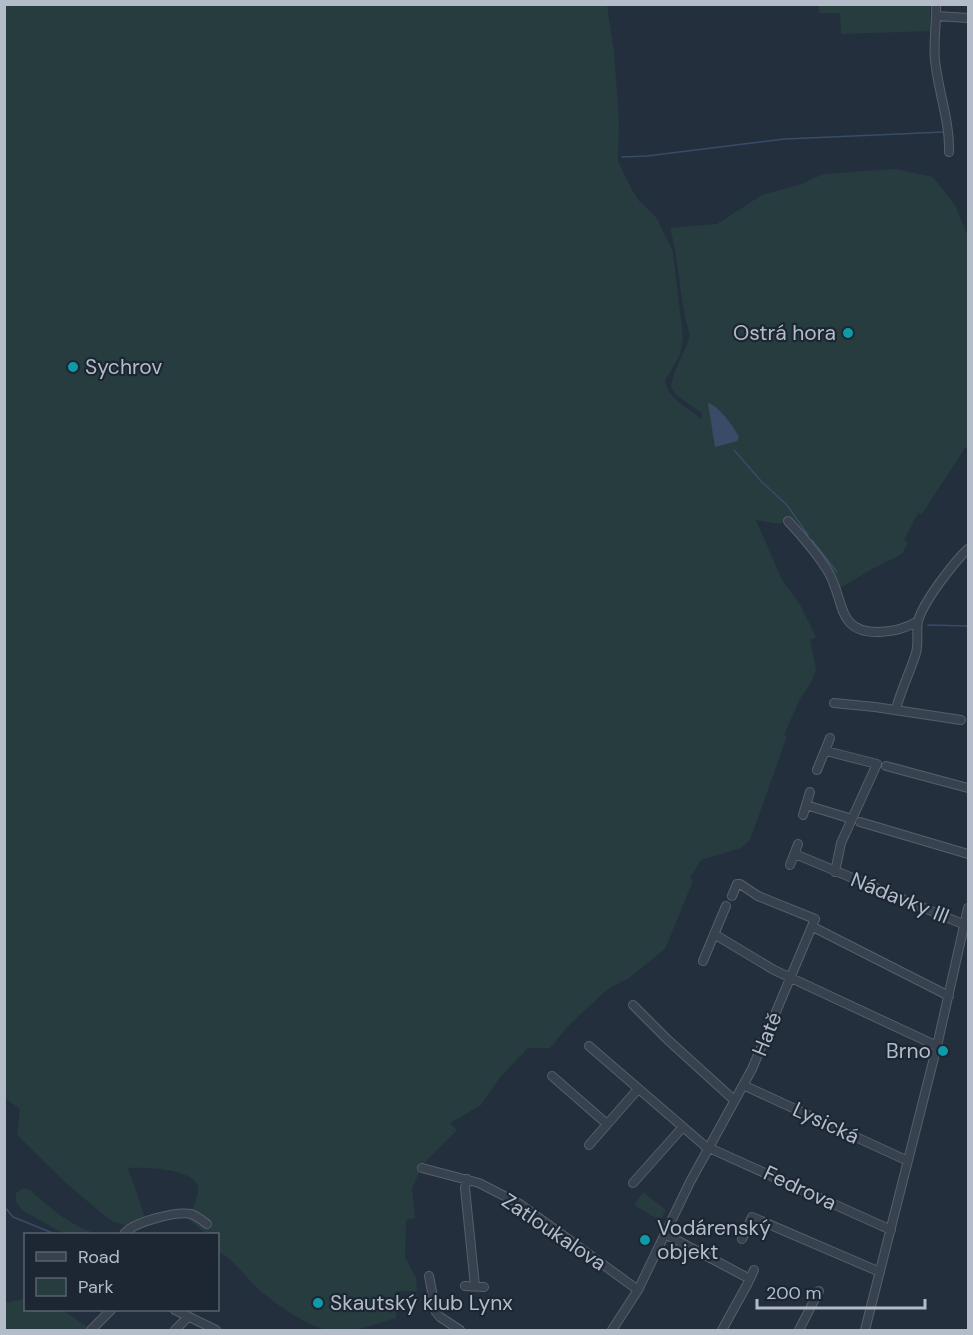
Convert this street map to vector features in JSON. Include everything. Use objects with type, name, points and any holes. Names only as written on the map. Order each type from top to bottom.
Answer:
[{"type":"street","points":[[936,4],[935,62],[949,137],[948,152]]},
{"type":"street","points":[[937,16],[969,18]]},
{"type":"street","points":[[788,521],[827,568],[838,592],[847,621],[852,627],[867,632],[894,631],[906,628],[918,621]]},
{"type":"street","points":[[896,710],[918,648],[918,621],[929,599],[951,568],[969,549]]},
{"type":"street","points":[[834,703],[961,720]]},
{"type":"street","points":[[817,770],[830,738]]},
{"type":"street","points":[[826,751],[969,788]]},
{"type":"street","name":"Nádavky III","points":[[836,872],[842,843],[856,820],[881,765]]},
{"type":"street","points":[[803,815],[810,792]]},
{"type":"street","points":[[806,806],[969,854]]},
{"type":"street","points":[[790,865],[798,844]]},
{"type":"street","name":"Nádavky III","points":[[795,854],[965,925]]},
{"type":"street","points":[[732,896],[737,884],[740,884],[758,896],[815,919],[813,927],[949,996]]},
{"type":"street","points":[[703,961],[726,906]]},
{"type":"street","points":[[865,1330],[937,1046],[969,908]]},
{"type":"street","name":"Hatě","points":[[612,1330],[638,1290],[708,1147],[765,1043],[813,927]]},
{"type":"street","points":[[714,934],[760,963],[937,1046]]},
{"type":"street","points":[[633,1005],[734,1100]]},
{"type":"street","name":"Fedrova","points":[[589,1046],[682,1128],[708,1147],[891,1230]]},
{"type":"street","points":[[552,1076],[608,1124]]},
{"type":"street","name":"Lysická","points":[[743,1085],[908,1161]]},
{"type":"street","points":[[589,1145],[638,1089]]},
{"type":"street","points":[[633,1183],[682,1128]]},
{"type":"street","name":"Zatloukalova","points":[[422,1168],[467,1179],[520,1204],[638,1290]]},
{"type":"street","name":"Zatloukalova","points":[[467,1179],[465,1188],[474,1286]]},
{"type":"street","points":[[125,1233],[128,1229],[148,1220],[192,1212],[207,1224]]},
{"type":"street","points":[[742,1239],[748,1215],[880,1272]]},
{"type":"street","points":[[665,1234],[750,1279],[754,1270]]},
{"type":"street","points":[[429,1276],[436,1312],[460,1330]]},
{"type":"street","points":[[722,1330],[748,1283]]},
{"type":"street","points":[[465,1286],[484,1287]]},
{"type":"street","points":[[800,1330],[819,1291]]},
{"type":"street","points":[[91,1330],[110,1311]]},
{"type":"street","points":[[177,1311],[216,1330]]},
{"type":"street","points":[[175,1330],[188,1317]]},
{"type":"green space","points":[[5,5],[607,5],[614,52],[619,121],[618,161],[639,201],[656,217],[673,252],[683,338],[680,355],[665,381],[670,394],[701,419],[702,413],[676,395],[671,386],[687,344],[689,331],[670,228],[717,224],[762,195],[801,184],[823,174],[895,169],[933,177],[955,205],[968,236],[968,449],[965,448],[922,514],[918,513],[904,540],[908,543],[902,554],[840,588],[828,565],[791,519],[778,524],[756,520],[782,580],[799,603],[816,637],[810,640],[816,670],[784,735],[787,736],[750,840],[741,848],[701,860],[690,878],[693,881],[665,949],[629,978],[608,989],[570,1024],[550,1048],[528,1048],[501,1076],[481,1105],[450,1123],[457,1130],[423,1164],[412,1188],[415,1218],[406,1220],[405,1257],[416,1278],[417,1291],[397,1291],[396,1318],[355,1329],[329,1330],[311,1325],[279,1305],[260,1291],[219,1252],[219,1233],[206,1233],[189,1220],[198,1188],[195,1181],[188,1176],[168,1170],[128,1168],[145,1217],[129,1227],[110,1220],[67,1184],[17,1135],[20,1109],[5,1098]]},
{"type":"green space","points":[[819,5],[930,5],[931,31],[841,34],[840,13],[819,13]]},
{"type":"green space","points":[[24,1188],[30,1190],[70,1222],[95,1233],[63,1233],[23,1211],[16,1201],[16,1193]]},
{"type":"green space","points":[[643,1192],[666,1210],[660,1221],[634,1205]]},
{"type":"green space","points":[[24,1299],[24,1311],[64,1311],[92,1330],[5,1330],[4,1303]]},
{"type":"water","points":[[708,403],[730,422],[739,437],[737,441],[715,447]]},
{"type":"waterway","points":[[622,157],[785,139],[944,132]]},
{"type":"waterway","points":[[734,450],[762,482],[787,505],[808,535]]},
{"type":"waterway","points":[[812,540],[837,572]]},
{"type":"waterway","points":[[928,625],[968,626]]},
{"type":"waterway","points":[[4,1206],[13,1217],[53,1233]]},
{"type":"place","name":"Ostrá hora","points":[[848,333]]},
{"type":"place","name":"Sychrov","points":[[73,367]]},
{"type":"place","name":"Brno","points":[[943,1051]]},
{"type":"place","name":"Vodárenský objekt","points":[[645,1240]]},
{"type":"place","name":"Skautský klub Lynx","points":[[318,1303]]}]
